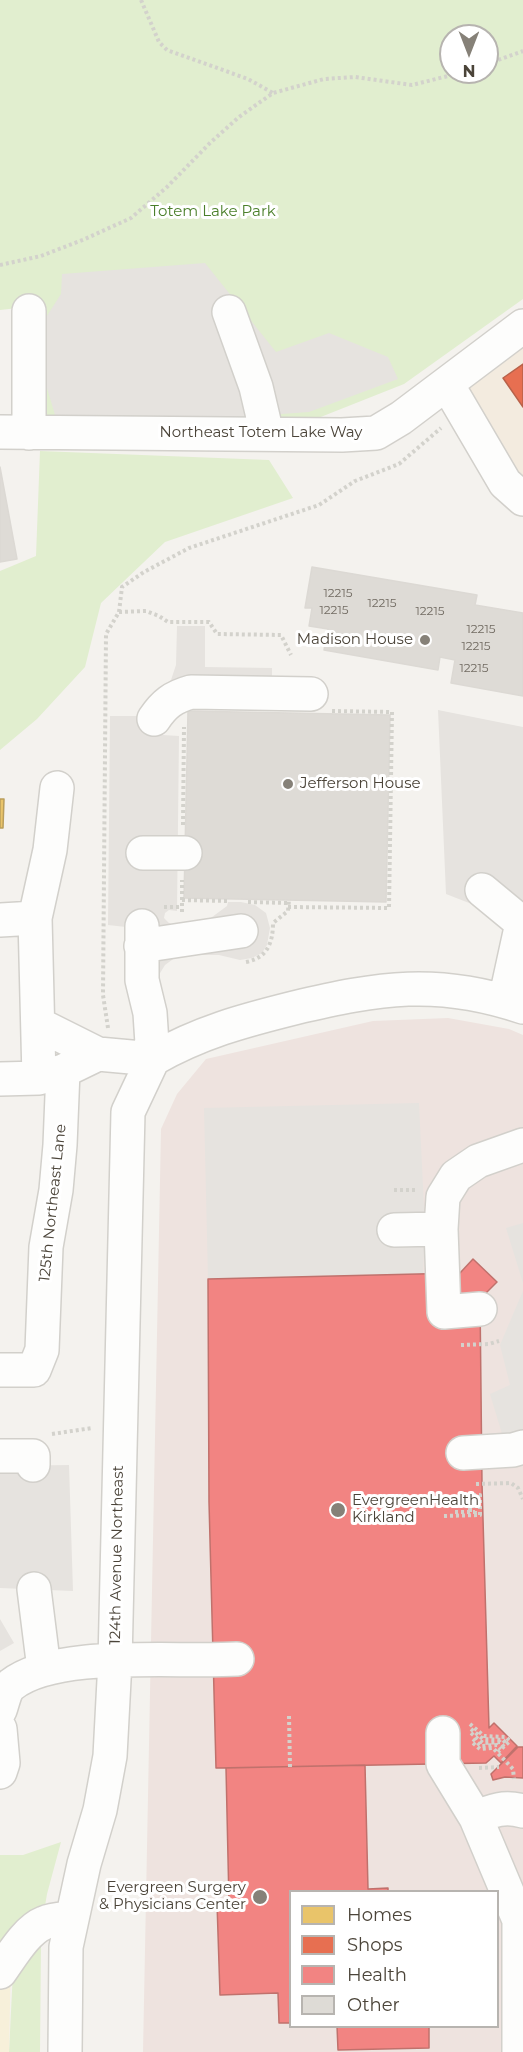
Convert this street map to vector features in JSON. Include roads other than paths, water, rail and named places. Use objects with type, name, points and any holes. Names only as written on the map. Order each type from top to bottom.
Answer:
[{"type":"street","points":[[15,433],[29,311]]},
{"type":"street","points":[[228,312],[256,387],[267,434]]},
{"type":"street","name":"Northeast Totem Lake Way","points":[[15,433],[342,435],[376,433],[401,418],[454,397],[523,326]]},
{"type":"street","points":[[454,397],[505,483],[523,499]]},
{"type":"street","points":[[169,721],[164,705],[177,696],[191,692],[231,702],[317,702]]},
{"type":"street","name":"125th Northeast Lane","points":[[0,1370],[34,1370],[42,1350],[46,1247],[56,1190],[60,1145],[51,1075],[38,1024],[35,918],[50,850],[57,788]]},
{"type":"street","points":[[143,852],[184,852]]},
{"type":"street","points":[[38,1024],[153,1059],[182,1043],[219,1028],[355,995],[409,988],[471,992],[514,1004],[523,923],[482,890]]},
{"type":"street","points":[[0,920],[35,918]]},
{"type":"street","points":[[153,1059],[150,1013],[142,980],[141,936],[241,932]]},
{"type":"street","points":[[0,1079],[51,1075],[103,1043]]},
{"type":"street","name":"124th Avenue Northeast","points":[[65,2052],[66,1947],[84,1864],[100,1810],[110,1756],[115,1661],[128,1112],[153,1059]]},
{"type":"street","points":[[480,1309],[450,1327],[441,1229],[443,1197],[456,1176],[478,1161],[523,1145]]},
{"type":"street","points":[[394,1230],[441,1229]]},
{"type":"street","points":[[464,1453],[513,1450],[523,1447]]},
{"type":"street","points":[[0,1456],[33,1456],[33,1465]]},
{"type":"street","points":[[34,1589],[44,1669]]},
{"type":"street","points":[[1,1697],[8,1686],[31,1672],[68,1663],[237,1659]]},
{"type":"street","points":[[0,1729],[3,1763],[0,1772]]},
{"type":"street","points":[[462,1730],[443,1764],[476,1818],[521,1919],[519,2052]]},
{"type":"street","points":[[476,1818],[494,1809],[513,1808],[523,1811]]},
{"type":"street","points":[[0,1972],[21,1943],[41,1924],[72,1918]]},
{"type":"place","name":"Madison House","points":[[425,640]]},
{"type":"place","name":"Jefferson House","points":[[288,784]]},
{"type":"place","name":"EvergreenHealth Kirkland","points":[[338,1510]]},
{"type":"place","name":"Evergreen Surgery & Physicians Center","points":[[260,1897]]},
{"type":"park label","name":"Totem Lake Park","points":[[213,212]]}]
